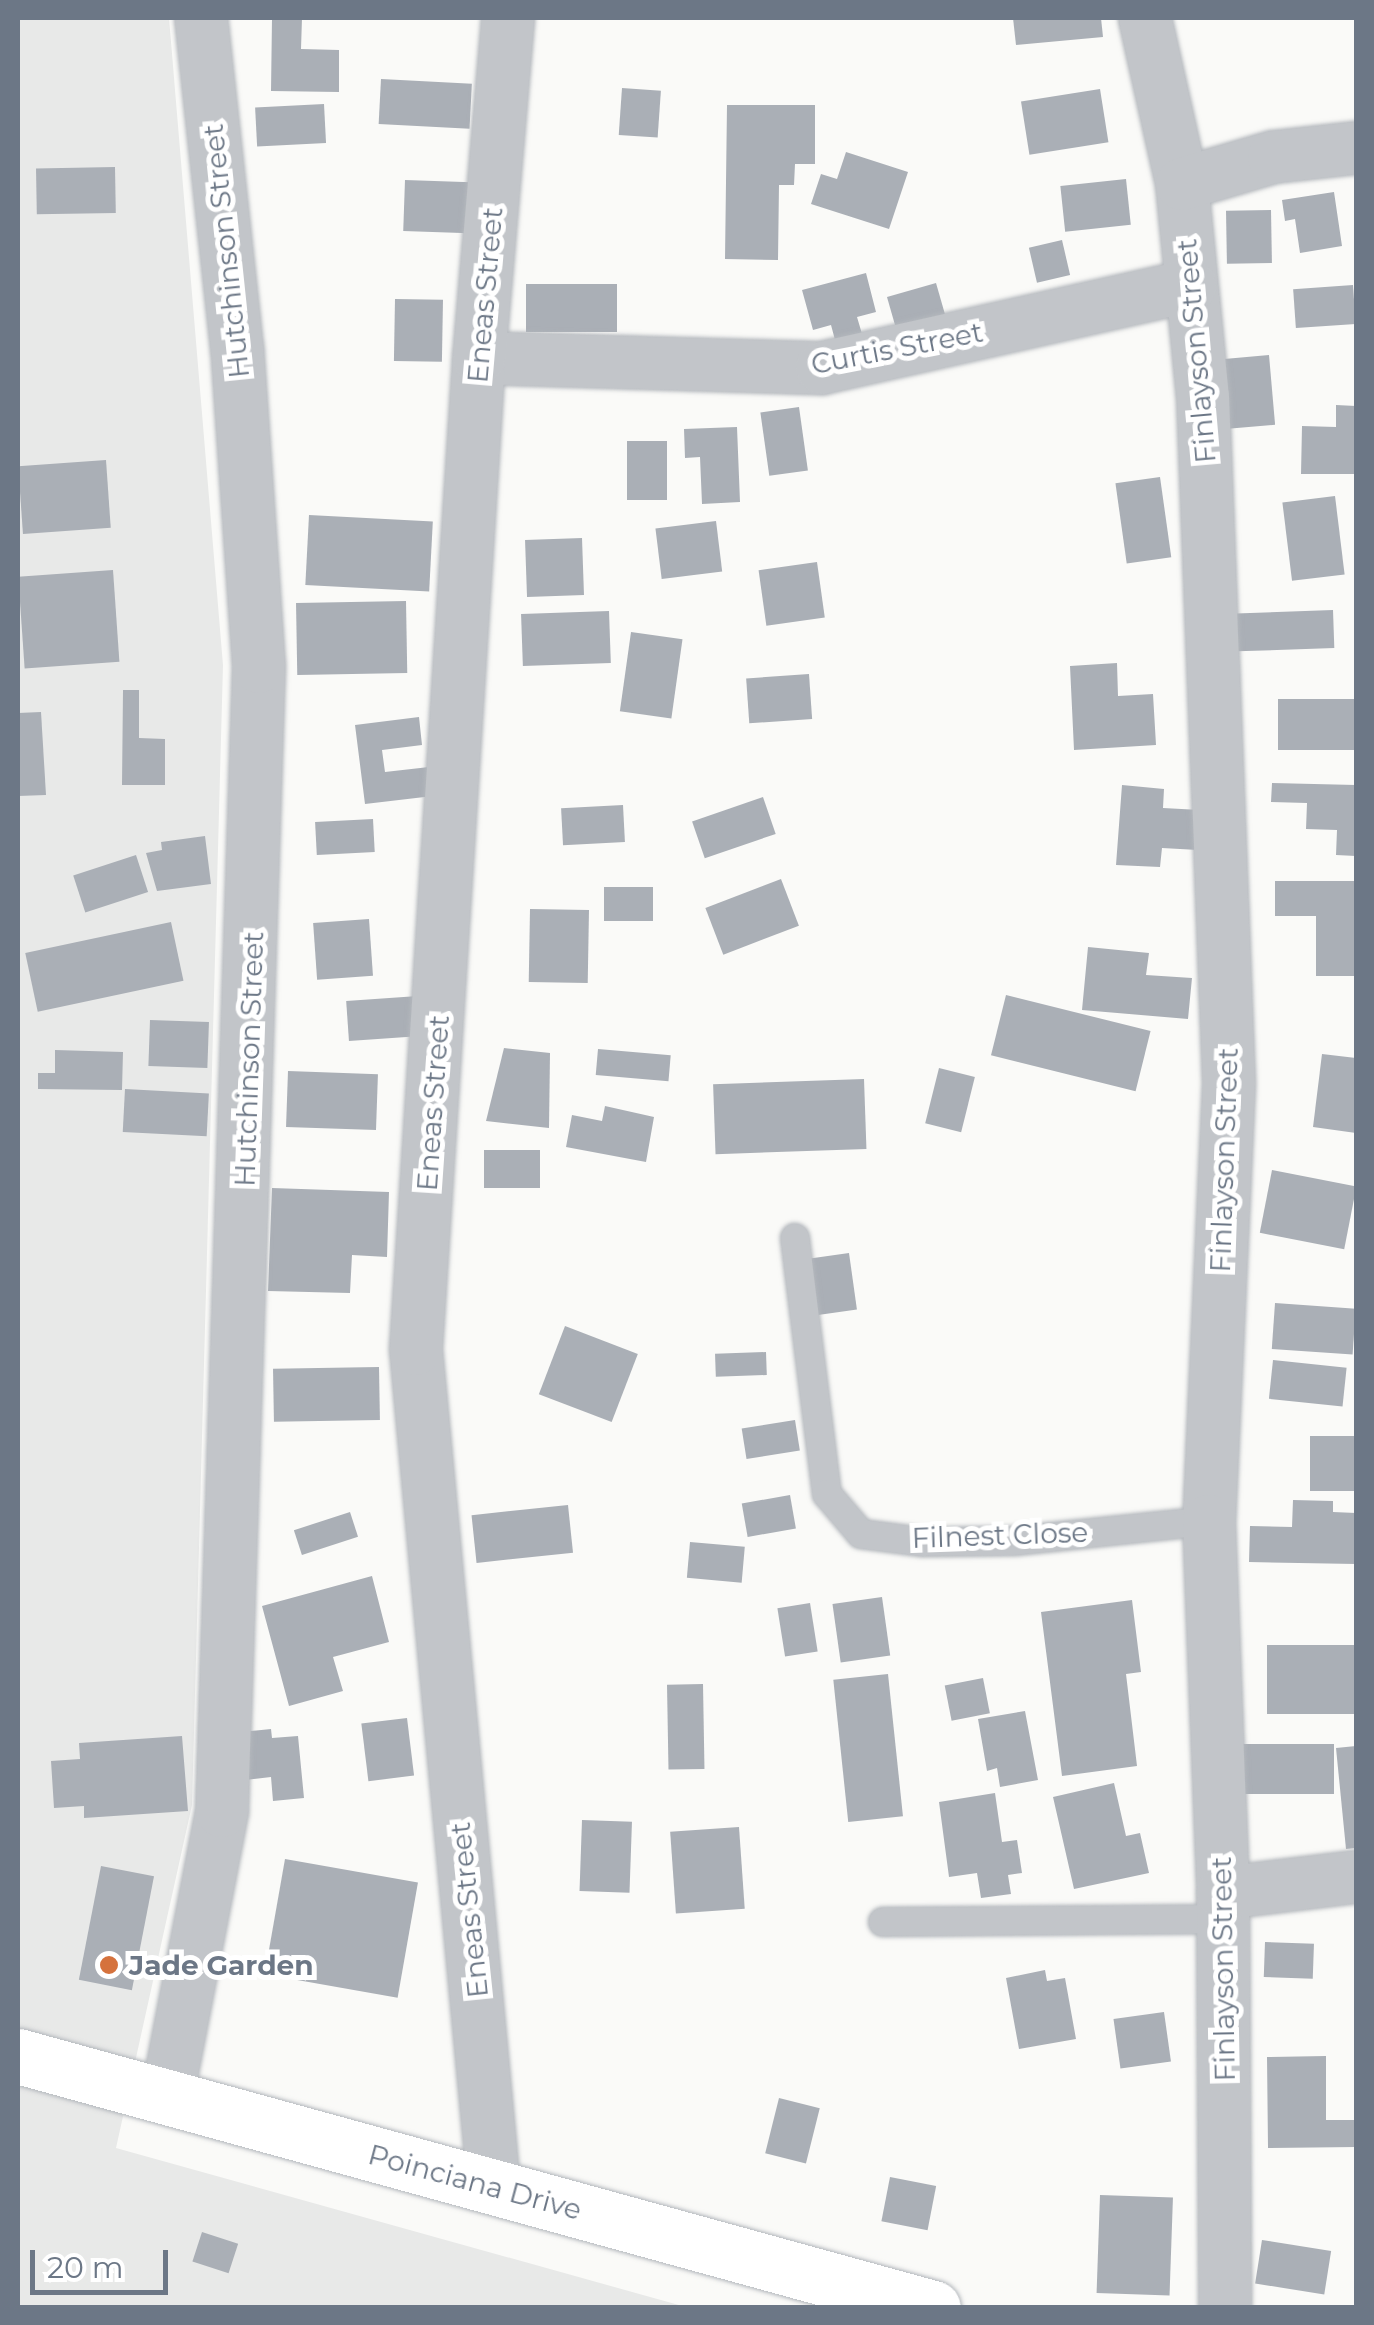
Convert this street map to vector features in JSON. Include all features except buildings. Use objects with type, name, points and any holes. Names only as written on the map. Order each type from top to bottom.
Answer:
[{"type":"main road","name":"Poinciana Drive","points":[[18,2056],[933,2308]]},
{"type":"street","name":"Hutchinson Street","points":[[167,2098],[222,1811],[260,666],[237,348],[201,18]]},
{"type":"street","name":"Eneas Street","points":[[494,2187],[416,1350],[479,358],[508,18]]},
{"type":"street","name":"Finlayson Street","points":[[1145,18],[1182,184],[1203,397],[1230,1084],[1209,1521],[1223,1906],[1225,2308]]},
{"type":"street","points":[[1182,184],[1274,158],[1356,148]]},
{"type":"street","name":"Curtis Street","points":[[479,358],[822,368],[1190,286]]},
{"type":"street","points":[[1223,1906],[1356,1876]]},
{"type":"lane","name":"Filnest Close","points":[[795,1238],[828,1494],[861,1534],[923,1542],[1014,1540],[1209,1521]]},
{"type":"lane","points":[[883,1922],[1223,1906]]},
{"type":"shaded area","points":[[18,18],[169,18],[223,665],[192,1805],[116,2148],[686,2307],[18,2307]]},
{"type":"place","name":"Jade Garden","points":[[109,1965]]}]
